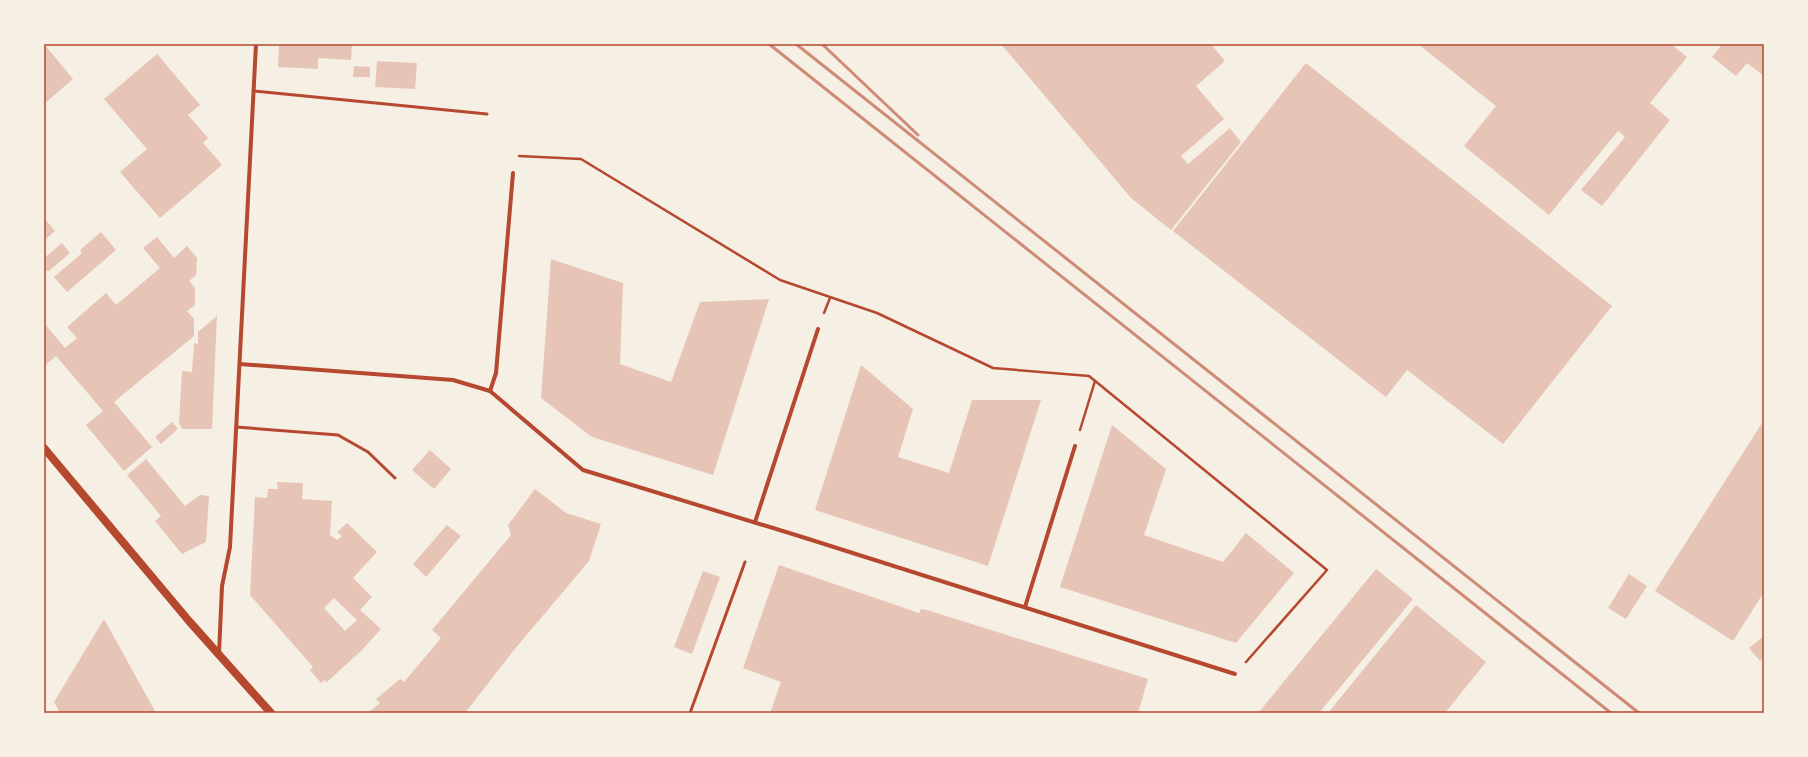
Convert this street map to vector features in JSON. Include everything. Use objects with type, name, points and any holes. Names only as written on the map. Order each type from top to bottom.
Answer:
[{"type":"main road","points":[[44,448],[218,654],[271,713]]},
{"type":"street","points":[[218,654],[222,586],[230,547],[256,44]]},
{"type":"street","points":[[490,391],[496,373],[513,173]]},
{"type":"street","points":[[755,522],[818,329]]},
{"type":"street","points":[[240,364],[453,380],[490,391],[583,470],[755,522],[1235,674]]},
{"type":"street","points":[[1025,607],[1075,446]]},
{"type":"lane","points":[[254,91],[487,114]]},
{"type":"lane","points":[[236,427],[338,435],[368,452],[395,478]]},
{"type":"lane","points":[[690,713],[745,562]]},
{"type":"path","points":[[513,173],[520,155],[581,159],[780,280],[876,313],[993,368],[1089,376],[1327,570],[1235,674]]},
{"type":"path","points":[[1075,446],[1095,381]]},
{"type":"building","points":[[44,44],[73,79],[44,104]]},
{"type":"building","points":[[279,44],[352,44],[351,60],[318,58],[318,69],[278,67]]},
{"type":"building","points":[[1001,44],[1211,44],[1225,61],[1196,86],[1224,119],[1181,156],[1188,164],[1230,128],[1241,142],[1171,230],[1131,198]]},
{"type":"building","points":[[1418,44],[1671,44],[1687,57],[1650,103],[1670,120],[1602,206],[1581,190],[1625,137],[1618,131],[1549,215],[1464,146],[1496,106]]},
{"type":"building","points":[[1722,44],[1764,44],[1764,76],[1747,63],[1736,76],[1712,57]]},
{"type":"building","points":[[157,54],[200,105],[188,115],[208,138],[203,143],[222,165],[160,218],[120,172],[147,149],[104,99]]},
{"type":"building","points":[[377,61],[417,63],[415,89],[375,87]]},
{"type":"building","points":[[1306,63],[1612,306],[1503,444],[1407,370],[1386,397],[1173,231]]},
{"type":"building","points":[[354,66],[370,67],[370,77],[353,77]]},
{"type":"building","points":[[45,219],[55,231],[44,241],[44,220]]},
{"type":"building","points":[[101,232],[116,250],[67,292],[54,277],[82,253],[80,250]]},
{"type":"building","points":[[157,237],[174,258],[187,246],[197,258],[196,275],[189,281],[195,288],[195,305],[187,311],[194,319],[194,336],[114,402],[152,447],[124,471],[86,425],[103,411],[56,356],[44,366],[44,323],[65,348],[77,338],[67,327],[106,293],[116,305],[160,268],[143,248]]},
{"type":"building","points":[[62,243],[70,253],[49,271],[44,271],[44,258]]},
{"type":"building","points":[[551,259],[623,283],[620,364],[671,382],[700,302],[769,299],[713,475],[592,437],[541,398]]},
{"type":"building","points":[[217,316],[212,429],[182,429],[179,423],[182,371],[192,372],[194,343],[198,344],[198,332]]},
{"type":"building","points":[[861,365],[913,409],[898,457],[949,473],[972,400],[1041,400],[988,566],[815,510]]},
{"type":"building","points":[[1764,420],[1764,592],[1733,641],[1655,591]]},
{"type":"building","points":[[172,422],[178,429],[161,444],[155,437]]},
{"type":"building","points":[[1112,425],[1166,469],[1144,535],[1223,562],[1246,533],[1294,573],[1236,643],[1060,587]]},
{"type":"building","points":[[430,450],[451,469],[434,489],[412,470]]},
{"type":"building","points":[[146,459],[185,506],[200,495],[209,496],[206,542],[182,554],[155,521],[161,516],[127,475]]},
{"type":"building","points":[[277,482],[303,483],[302,499],[332,501],[330,535],[337,540],[342,536],[337,532],[347,523],[377,552],[353,578],[372,597],[360,610],[381,629],[362,650],[327,682],[325,680],[321,683],[310,670],[313,667],[250,595],[255,497],[267,498],[268,489],[278,489]],"holes":[[[334,598],[357,620],[345,631],[324,608]]]},
{"type":"building","points":[[535,489],[566,513],[601,524],[589,561],[514,650],[465,713],[368,713],[380,703],[376,699],[400,679],[404,682],[441,638],[432,630],[511,535],[508,525]]},
{"type":"building","points":[[447,525],[461,536],[426,577],[413,564]]},
{"type":"building","points":[[779,565],[919,613],[921,609],[927,610],[1148,679],[1138,713],[770,713],[781,682],[743,668]]},
{"type":"building","points":[[1376,569],[1413,599],[1319,713],[1259,712]]},
{"type":"building","points":[[703,571],[720,577],[692,654],[674,647]]},
{"type":"building","points":[[1629,574],[1647,586],[1626,619],[1608,608]]},
{"type":"building","points":[[1416,605],[1486,662],[1445,713],[1328,713]]},
{"type":"building","points":[[104,619],[156,713],[60,713],[54,702]]},
{"type":"building","points":[[1764,636],[1764,657],[1760,661],[1749,648]]},
{"type":"railway","points":[[769,44],[1611,713]]},
{"type":"railway","points":[[796,44],[1639,713]]},
{"type":"railway","points":[[822,44],[918,135]]}]
